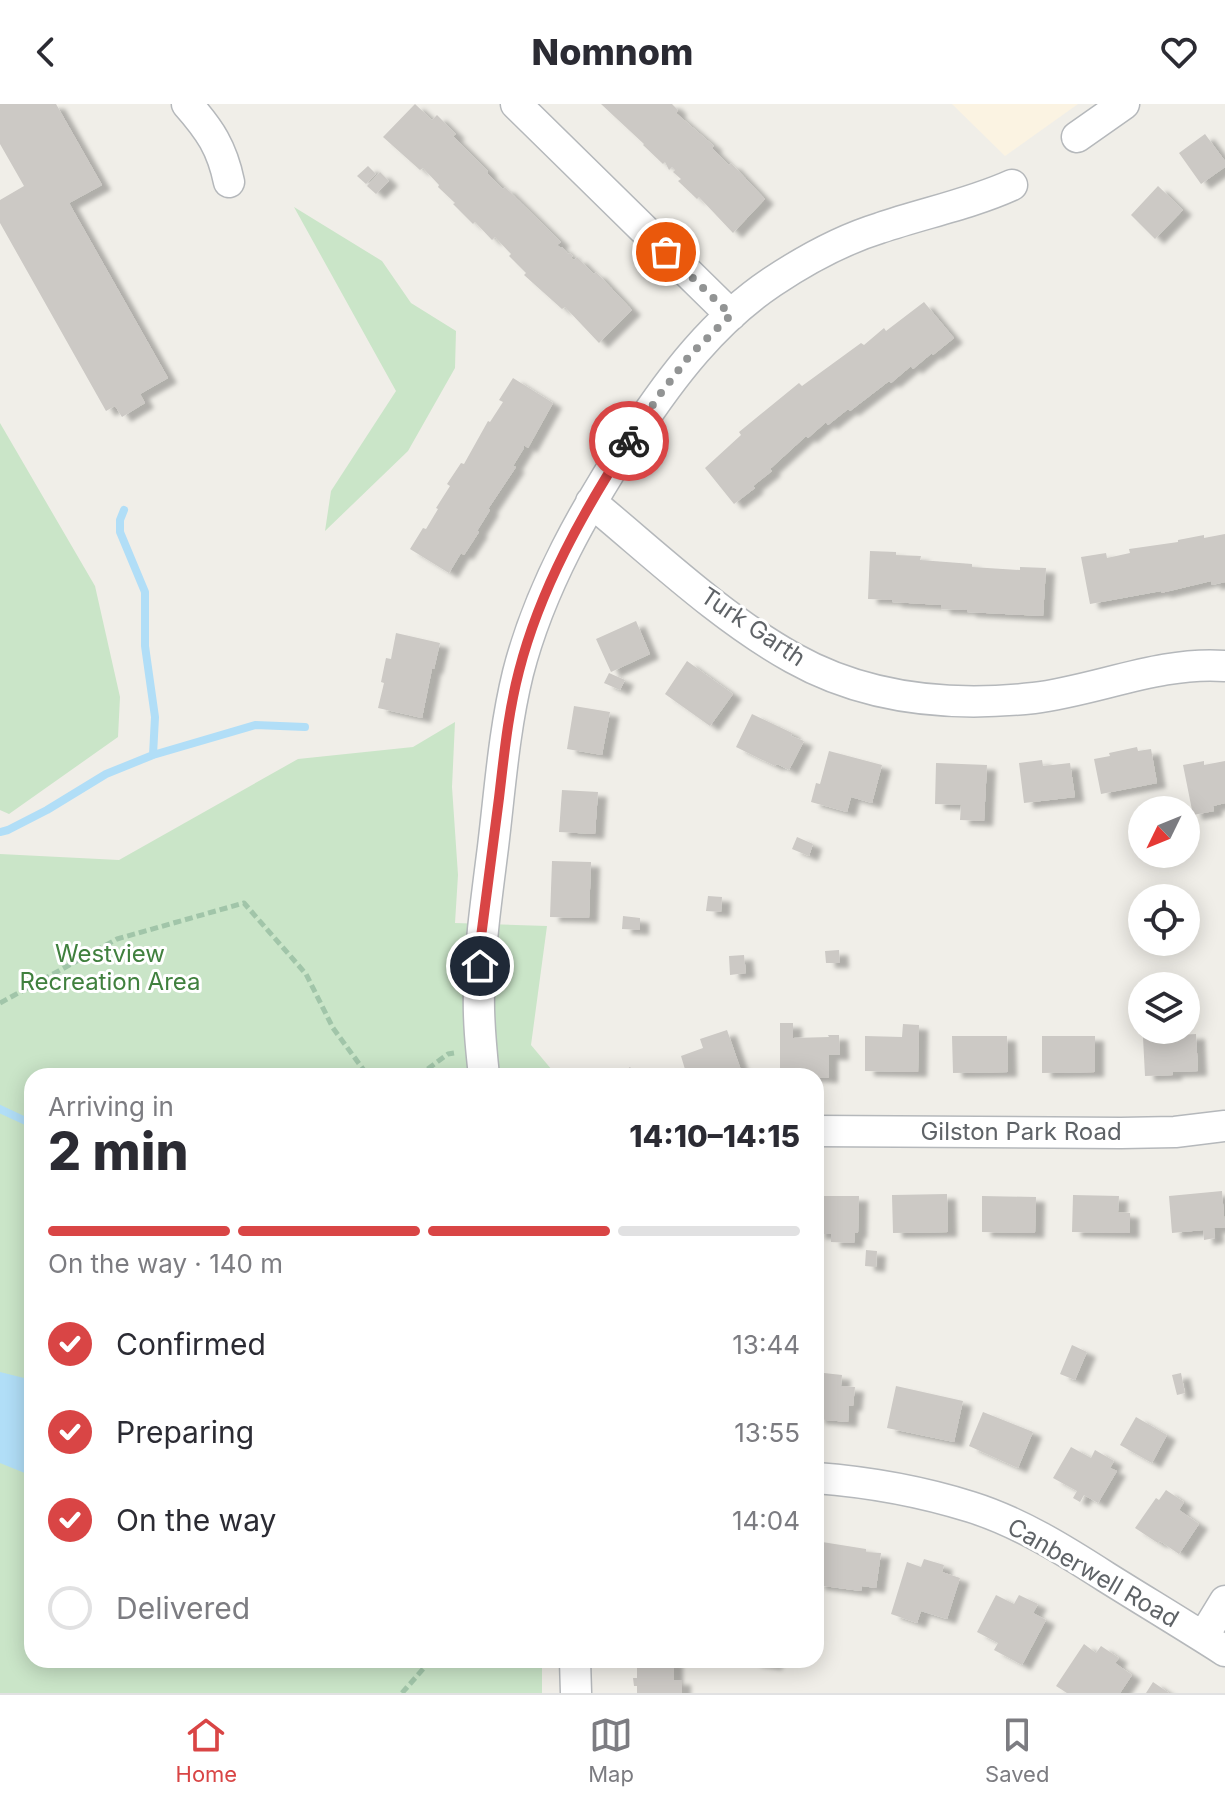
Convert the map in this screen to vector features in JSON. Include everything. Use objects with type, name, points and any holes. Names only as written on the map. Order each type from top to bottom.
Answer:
[{"type":"street","points":[[187,104],[205,124],[224,158],[229,182]]},
{"type":"street","points":[[516,104],[731,315]]},
{"type":"street","points":[[1077,137],[1124,104]]},
{"type":"street","points":[[483,1063],[478,994],[481,937],[508,727],[519,671],[538,612],[591,502],[658,397],[690,355],[768,284],[839,244],[877,228],[976,199],[1012,185]]},
{"type":"street","name":"Turk Garth","points":[[591,502],[715,605],[794,659],[836,677],[885,692],[941,701],[1001,701],[1048,696],[1186,666],[1225,666]]},
{"type":"street","name":"Gilston Park Road","points":[[824,1131],[1121,1133],[1175,1132],[1225,1126]]},
{"type":"street","name":"Canberwell Road","points":[[824,1479],[868,1482],[974,1507],[1076,1558],[1214,1644]]},
{"type":"street","points":[[1214,1644],[1225,1601]]},
{"type":"street","points":[[575,1668],[576,1693]]},
{"type":"path","points":[[0,1003],[117,939],[244,903],[306,974],[333,1028],[362,1068]]},
{"type":"path","points":[[429,1068],[448,1054],[483,1063]]},
{"type":"path","points":[[402,1693],[424,1668]]},
{"type":"shaded area","points":[[952,104],[1078,104],[1005,156]]},
{"type":"green space","points":[[294,207],[382,261],[411,303],[456,331],[455,368],[408,451],[325,531],[331,491],[396,391]]},
{"type":"green space","points":[[0,423],[95,586],[120,697],[118,737],[9,814],[0,810]]},
{"type":"green space","name":"Westview Recreation Area","points":[[455,722],[452,787],[458,875],[455,923],[547,926],[531,1045],[550,1068],[24,1068],[24,1668],[542,1668],[542,1693],[0,1693],[0,854],[119,860],[298,759],[413,747]]},
{"type":"water","points":[[0,1372],[24,1378],[24,1473],[0,1463]]},
{"type":"building","points":[[0,104],[56,104],[102,185],[69,203],[168,378],[140,394],[145,403],[122,417],[115,406],[106,411],[0,223],[0,200],[24,186],[0,144]]},
{"type":"building","points":[[415,104],[432,120],[437,115],[487,173],[561,242],[557,245],[570,253],[574,260],[577,257],[594,274],[596,272],[632,310],[599,343],[565,307],[562,309],[524,275],[526,273],[495,237],[492,240],[475,222],[473,224],[423,168],[420,170],[383,137]]},
{"type":"building","points":[[601,104],[672,104],[678,110],[676,113],[714,146],[712,148],[765,199],[733,233],[699,197],[697,199],[678,181],[681,179],[672,167],[669,170],[665,162],[663,164]]},
{"type":"building","points":[[1205,134],[1225,161],[1225,167],[1201,184],[1179,153]]},
{"type":"building","points":[[368,166],[376,174],[366,184],[357,176]]},
{"type":"building","points":[[380,172],[389,181],[376,194],[367,186]]},
{"type":"building","points":[[1158,186],[1183,210],[1155,239],[1131,215]]},
{"type":"building","points":[[924,302],[954,338],[850,411],[848,409],[828,425],[826,422],[808,438],[806,436],[753,486],[755,488],[734,504],[705,468],[741,435],[739,432],[799,383],[802,386]]},
{"type":"building","points":[[513,378],[553,403],[528,448],[524,445],[513,466],[516,467],[488,509],[479,532],[449,573],[410,549],[438,509],[450,486],[447,484],[461,463],[464,464],[488,421],[503,402],[499,400]]},
{"type":"building","points":[[1225,534],[1225,582],[1212,585],[1211,581],[1161,593],[1090,604],[1081,557],[1106,553],[1107,558],[1130,553],[1129,549]]},
{"type":"building","points":[[870,551],[896,552],[896,555],[921,556],[920,560],[972,564],[972,567],[1046,568],[1043,616],[967,612],[941,609],[941,605],[868,599]]},
{"type":"building","points":[[636,621],[650,654],[611,672],[596,639]]},
{"type":"building","points":[[396,633],[440,643],[422,718],[378,708],[386,658],[391,659]]},
{"type":"building","points":[[687,661],[733,694],[710,726],[665,694]]},
{"type":"building","points":[[609,673],[625,680],[620,690],[604,683]]},
{"type":"building","points":[[574,706],[610,712],[602,755],[567,749]]},
{"type":"building","points":[[752,714],[804,741],[789,770],[736,747]]},
{"type":"building","points":[[1137,747],[1138,751],[1151,749],[1157,783],[1101,794],[1094,759]]},
{"type":"building","points":[[829,751],[882,765],[872,803],[851,797],[847,812],[811,802],[816,783],[820,784]]},
{"type":"building","points":[[1042,760],[1043,766],[1070,763],[1075,797],[1024,803],[1019,763]]},
{"type":"building","points":[[1225,761],[1225,803],[1213,806],[1214,811],[1200,814],[1200,796],[1189,796],[1183,765]]},
{"type":"building","points":[[936,763],[987,765],[984,821],[960,820],[961,805],[935,804]]},
{"type":"building","points":[[562,790],[598,792],[595,834],[559,832]]},
{"type":"building","points":[[797,837],[813,844],[809,856],[792,849]]},
{"type":"building","points":[[552,861],[591,862],[589,918],[550,917]]},
{"type":"building","points":[[708,896],[722,897],[721,912],[706,911]]},
{"type":"building","points":[[623,916],[640,918],[640,930],[622,929]]},
{"type":"building","points":[[839,950],[840,963],[826,963],[825,951]]},
{"type":"building","points":[[744,955],[746,973],[730,975],[729,956]]},
{"type":"building","points":[[780,1023],[793,1023],[793,1038],[839,1035],[840,1055],[829,1055],[829,1078],[824,1078],[824,1068],[780,1068]]},
{"type":"building","points":[[903,1024],[919,1025],[918,1072],[865,1071],[865,1036],[902,1037]]},
{"type":"building","points":[[727,1030],[740,1068],[685,1068],[681,1056],[703,1048],[700,1039]]},
{"type":"building","points":[[952,1036],[1007,1036],[1008,1072],[953,1073]]},
{"type":"building","points":[[1042,1036],[1095,1036],[1095,1072],[1042,1073]]},
{"type":"building","points":[[1143,1044],[1197,1044],[1198,1071],[1145,1076]]},
{"type":"building","points":[[1222,1191],[1225,1228],[1214,1228],[1215,1238],[1204,1240],[1203,1230],[1172,1233],[1169,1196]]},
{"type":"building","points":[[947,1194],[948,1232],[893,1233],[892,1195]]},
{"type":"building","points":[[1073,1195],[1119,1196],[1118,1212],[1130,1213],[1130,1233],[1072,1232]]},
{"type":"building","points":[[824,1196],[859,1196],[858,1233],[855,1233],[854,1243],[831,1242],[831,1234],[824,1234]]},
{"type":"building","points":[[982,1196],[1036,1197],[1035,1233],[982,1232]]},
{"type":"building","points":[[866,1250],[877,1251],[876,1267],[865,1266]]},
{"type":"building","points":[[1072,1345],[1087,1352],[1075,1380],[1060,1374]]},
{"type":"building","points":[[824,1373],[842,1375],[841,1386],[855,1387],[848,1422],[824,1420]]},
{"type":"building","points":[[1181,1373],[1185,1393],[1177,1395],[1172,1375]]},
{"type":"building","points":[[896,1386],[963,1401],[954,1442],[887,1428]]},
{"type":"building","points":[[983,1412],[1033,1432],[1018,1468],[969,1446]]},
{"type":"building","points":[[1136,1417],[1167,1435],[1152,1463],[1120,1445]]},
{"type":"building","points":[[1071,1447],[1091,1458],[1095,1450],[1114,1461],[1110,1468],[1117,1471],[1098,1503],[1084,1495],[1080,1502],[1073,1498],[1077,1491],[1053,1478]]},
{"type":"building","points":[[1166,1490],[1184,1502],[1179,1510],[1199,1524],[1179,1554],[1135,1528],[1156,1498],[1159,1500]]},
{"type":"building","points":[[824,1542],[881,1553],[876,1588],[862,1586],[861,1591],[824,1586]]},
{"type":"building","points":[[924,1559],[944,1565],[942,1572],[960,1578],[947,1619],[921,1611],[917,1623],[891,1614],[907,1562],[921,1567]]},
{"type":"building","points":[[996,1595],[1014,1604],[1019,1595],[1038,1604],[1033,1613],[1046,1620],[1022,1665],[994,1650],[998,1643],[977,1632]]},
{"type":"building","points":[[1084,1644],[1096,1653],[1101,1646],[1119,1658],[1115,1663],[1132,1675],[1120,1693],[1067,1693],[1056,1686]]},
{"type":"building","points":[[637,1668],[674,1668],[674,1680],[682,1680],[682,1693],[637,1693],[633,1678],[637,1678]]},
{"type":"building","points":[[1153,1682],[1169,1693],[1146,1693]]},
{"type":"waterway","points":[[124,510],[120,532],[145,592],[145,646],[155,717],[153,755]]},
{"type":"waterway","points":[[0,832],[47,810],[106,774],[153,755],[255,725],[305,727]]},
{"type":"waterway","points":[[0,1109],[24,1120]]},
{"type":"way so far","points":[[629,441],[690,355],[731,315],[666,252]]},
{"type":"route","points":[[480,966],[508,727],[519,671],[538,612],[563,556],[591,502],[629,441]]}]
